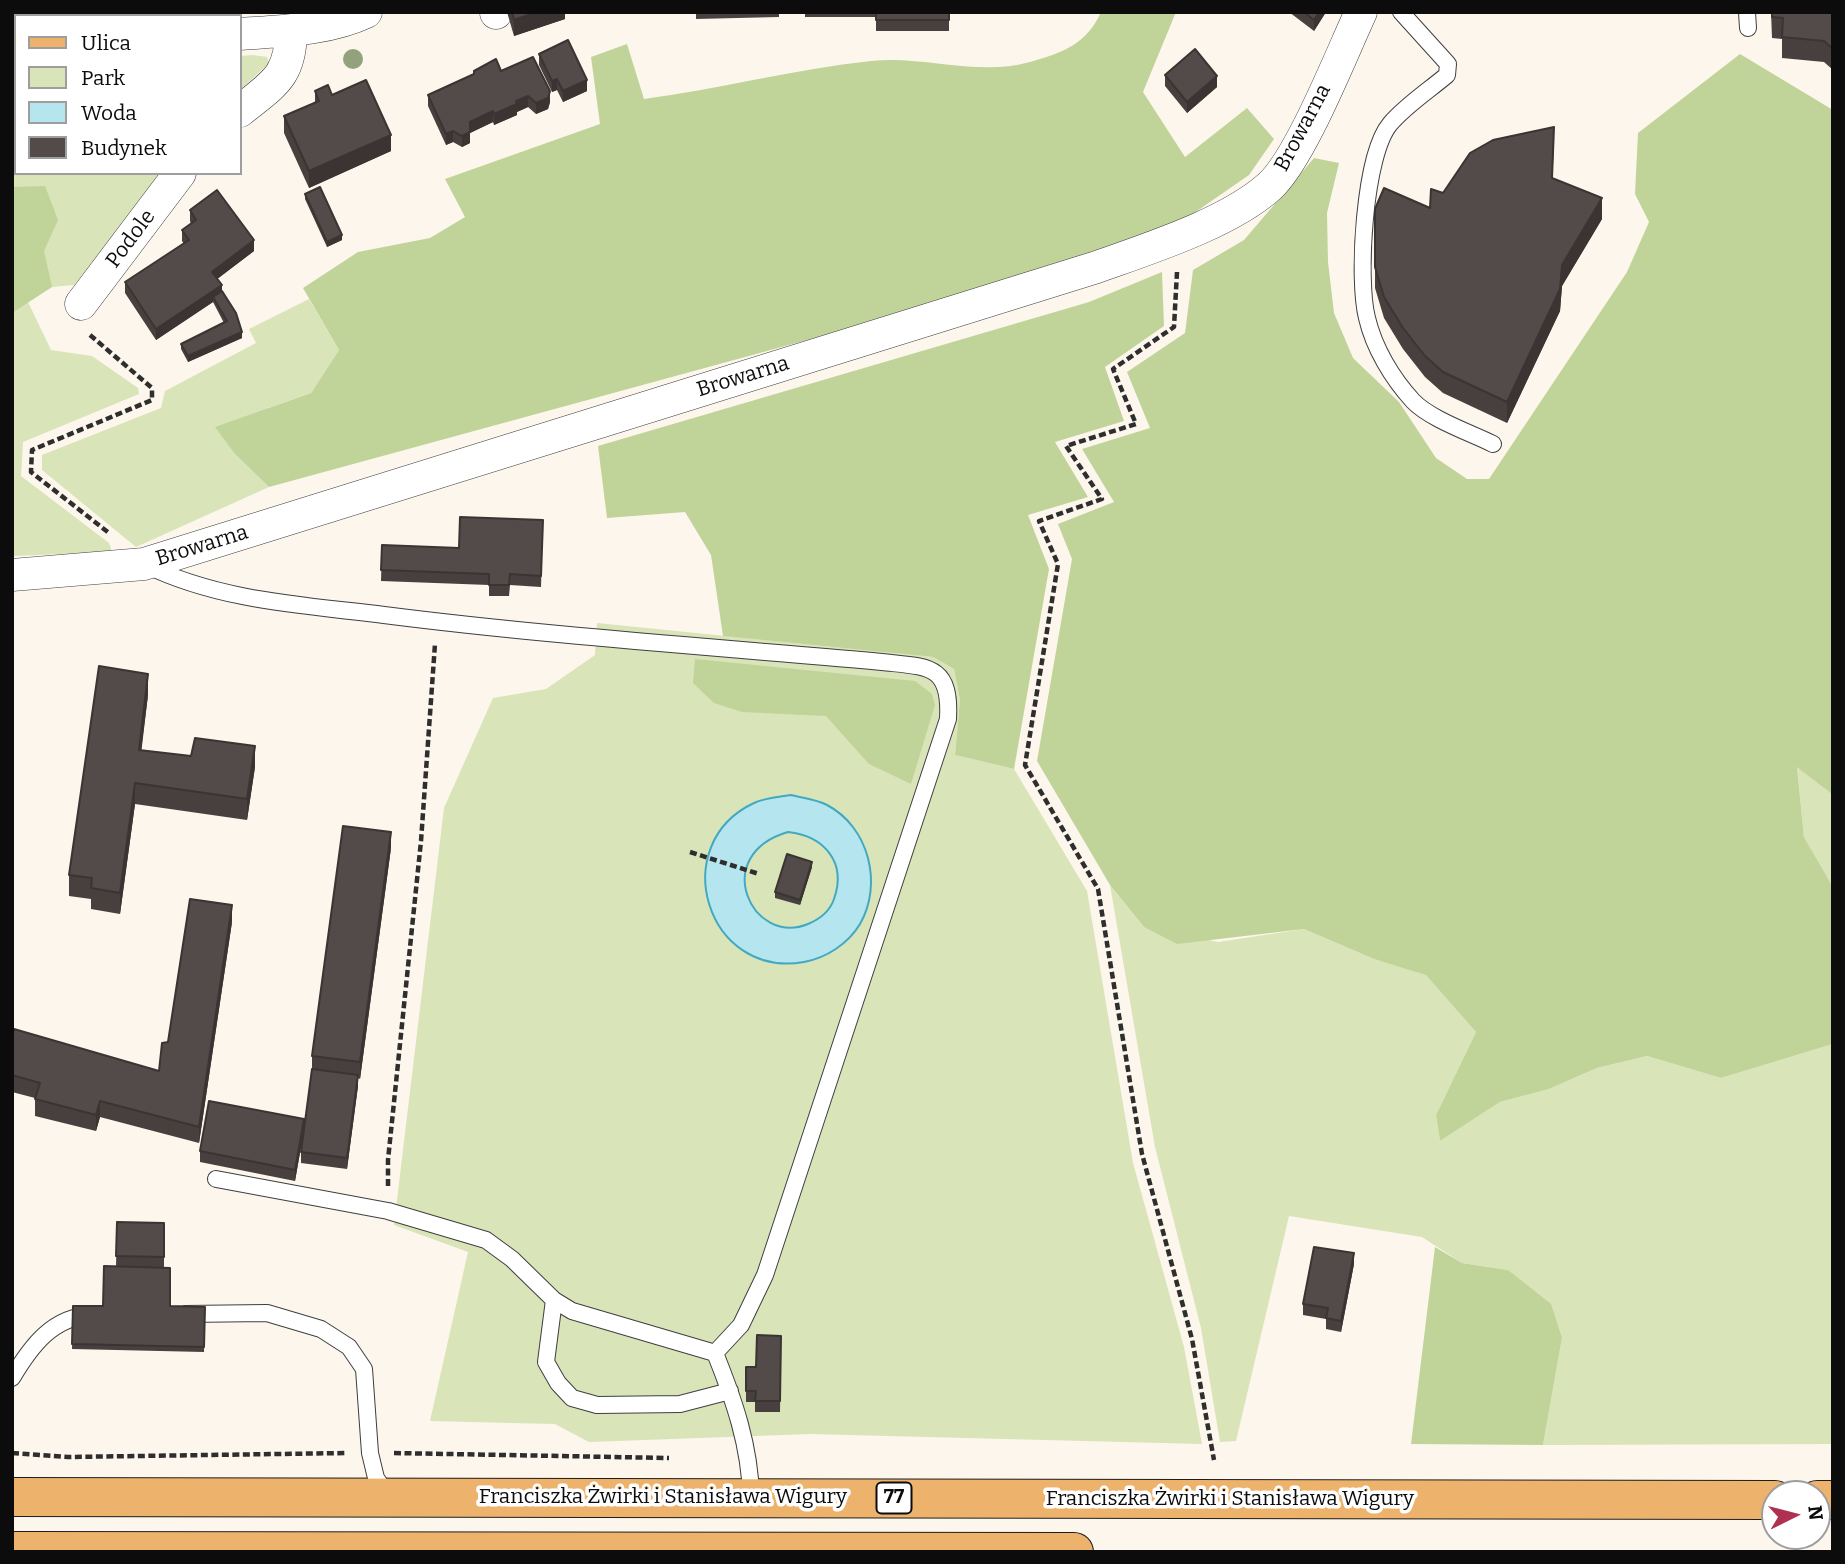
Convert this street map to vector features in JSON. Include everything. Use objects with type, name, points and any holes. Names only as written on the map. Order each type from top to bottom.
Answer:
[{"type":"main road","name":"Franciszka Żwirki i Stanisława Wigury","points":[[12,1497],[1761,1500]]},
{"type":"main road","points":[[12,1551],[1074,1552]]},
{"type":"street","points":[[242,34],[291,30],[344,20],[366,12]]},
{"type":"street","name":"Browarna","points":[[12,575],[144,564],[1097,268],[1154,246],[1247,205],[1272,184],[1299,142],[1361,12]]},
{"type":"street","points":[[242,109],[275,82],[288,64],[291,30]]},
{"type":"street","name":"Podole","points":[[81,304],[178,175]]},
{"type":"lane","points":[[1401,12],[1448,64],[1447,75],[1389,125],[1379,143],[1368,192],[1362,267],[1366,317],[1381,357],[1416,404],[1493,444]]},
{"type":"lane","points":[[144,564],[177,580],[240,597],[436,622],[920,666],[942,677],[949,693],[944,732],[765,1275],[741,1325],[715,1353]]},
{"type":"lane","points":[[216,1179],[388,1211],[486,1240],[512,1259],[554,1300],[605,1322],[715,1353]]},
{"type":"lane","points":[[554,1300],[546,1362],[558,1383],[572,1398],[597,1405],[680,1404],[730,1391]]},
{"type":"lane","points":[[172,1314],[267,1313],[321,1329],[349,1347],[364,1369],[370,1453],[376,1478],[388,1496]]},
{"type":"lane","points":[[12,1378],[24,1358],[56,1323],[76,1316],[103,1315]]},
{"type":"lane","points":[[715,1353],[730,1391],[750,1460],[751,1497]]},
{"type":"path","points":[[1154,246],[1177,268],[1174,327],[1113,369],[1136,424],[1066,446],[1102,499],[1039,521],[1058,564],[1025,765],[1098,889],[1142,1154],[1192,1339],[1214,1460]]},
{"type":"path","points":[[91,339],[152,388],[152,400],[32,450],[31,472],[144,564]]},
{"type":"path","points":[[388,1211],[388,1160],[421,841],[436,622]]},
{"type":"path","points":[[690,852],[759,874]]},
{"type":"path","points":[[12,1453],[68,1457],[370,1453],[682,1458]]},
{"type":"path","points":[[1200,1460],[1226,1460]]},
{"type":"green space","points":[[1101,12],[1176,12],[1143,92],[1185,157],[1247,108],[1274,139],[1249,175],[1171,229],[1093,262],[269,487],[235,454],[215,427],[311,393],[339,350],[303,288],[358,252],[430,238],[465,217],[445,179],[600,124],[591,57],[627,44],[644,99],[871,61],[911,61],[970,67],[1010,66],[1042,59],[1072,46],[1088,32]]},
{"type":"green space","points":[[1740,54],[1833,110],[1833,795],[1797,767],[1804,837],[1833,887],[1833,1044],[1721,1078],[1647,1056],[1597,1068],[1549,1089],[1500,1102],[1440,1141],[1436,1115],[1476,1032],[1426,975],[1374,959],[1304,929],[1177,944],[1144,927],[1110,885],[1037,761],[1072,559],[1058,524],[1114,502],[1082,449],[1150,428],[1127,372],[1185,333],[1193,270],[1244,240],[1314,158],[1339,163],[1327,213],[1328,262],[1334,313],[1353,358],[1399,402],[1436,458],[1467,479],[1489,479],[1627,272],[1649,222],[1635,194],[1638,133]]},
{"type":"green space","points":[[242,56],[267,57],[269,63],[242,88]]},
{"type":"green space","points":[[14,78],[14,175],[160,175],[74,285],[52,287],[28,302],[51,350],[92,356],[138,388],[139,394],[23,442],[21,476],[109,543],[112,552],[12,556]]},
{"type":"green space","points":[[45,186],[58,220],[44,251],[52,287],[12,313],[12,187]]},
{"type":"green space","points":[[1162,272],[1164,326],[1105,367],[1124,421],[1055,442],[1088,497],[1028,515],[1049,569],[1014,769],[955,755],[960,700],[954,669],[933,657],[723,636],[711,555],[685,512],[607,518],[598,446],[1089,302]]},
{"type":"green space","points":[[309,299],[339,350],[311,393],[268,408],[235,454],[269,487],[136,547],[42,470],[42,455],[161,408],[165,391],[256,343],[249,329]]},
{"type":"green space","points":[[597,623],[933,657],[954,669],[960,700],[955,755],[1014,769],[1087,891],[1133,1163],[1184,1347],[1202,1444],[810,1434],[589,1442],[555,1424],[430,1421],[468,1252],[394,1225],[444,808],[493,698],[546,689],[595,655]]},
{"type":"green space","points":[[695,659],[915,681],[932,694],[935,705],[911,784],[869,764],[826,716],[742,712],[714,703],[693,683]]},
{"type":"green space","points":[[1797,766],[1833,795],[1833,887],[1804,837]]},
{"type":"green space","points":[[1110,885],[1144,927],[1218,942],[1304,929],[1374,959],[1426,974],[1476,1032],[1436,1115],[1440,1141],[1500,1102],[1549,1089],[1597,1068],[1647,1056],[1721,1078],[1833,1044],[1833,1444],[1543,1445],[1562,1338],[1508,1270],[1462,1263],[1422,1237],[1289,1216],[1236,1441],[1220,1442],[1201,1328],[1155,1147]]},
{"type":"green space","points":[[1435,1247],[1462,1263],[1508,1270],[1551,1304],[1562,1338],[1543,1445],[1411,1444]]},
{"type":"water","points":[[791,795],[827,805],[853,827],[868,858],[870,892],[860,924],[836,949],[804,962],[770,962],[742,950],[722,930],[709,904],[705,876],[711,848],[727,822],[754,803]],"holes":[[[788,832],[822,845],[829,853],[835,863],[837,886],[834,899],[824,914],[808,924],[788,928],[770,923],[756,911],[747,895],[745,877],[750,859],[764,844]]]},
{"type":"building","points":[[12,12],[123,12],[110,14],[12,15]]},
{"type":"building","points":[[512,12],[537,12],[514,20]]},
{"type":"building","points":[[876,12],[949,12],[949,20],[876,20]]},
{"type":"building","points":[[1304,12],[1319,12],[1314,20]]},
{"type":"building","points":[[1772,12],[1833,12],[1833,49],[1824,41],[1782,37],[1783,18],[1772,17]]},
{"type":"building","points":[[568,40],[587,80],[563,91],[557,79],[552,81],[539,54]]},
{"type":"building","points":[[1195,49],[1217,76],[1187,102],[1165,75]]},
{"type":"building","points":[[533,57],[550,91],[548,98],[536,103],[528,96],[516,101],[517,104],[470,122],[470,132],[462,136],[453,131],[446,134],[428,95],[474,74],[474,71],[496,59],[501,71]]},
{"type":"building","points":[[366,80],[391,135],[309,171],[284,116],[319,101],[315,91],[328,85],[332,95]]},
{"type":"building","points":[[1554,127],[1552,178],[1602,198],[1562,265],[1560,289],[1507,402],[1443,372],[1425,356],[1403,328],[1384,297],[1375,267],[1375,209],[1384,188],[1430,208],[1431,189],[1443,193],[1470,153],[1493,140]]},
{"type":"building","points":[[320,187],[342,235],[327,242],[305,194]]},
{"type":"building","points":[[217,190],[254,240],[212,272],[222,285],[156,329],[125,282],[189,240],[182,230],[196,220],[190,210]]},
{"type":"building","points":[[222,291],[236,313],[242,332],[188,356],[181,344],[227,321],[213,297]]},
{"type":"building","points":[[460,517],[543,520],[541,576],[510,574],[509,585],[489,585],[489,574],[381,570],[382,545],[459,548]]},
{"type":"building","points":[[99,666],[148,674],[139,750],[191,756],[195,738],[255,746],[247,799],[135,783],[120,893],[91,888],[92,878],[69,875]]},
{"type":"building","points":[[343,826],[391,832],[360,1062],[312,1056]]},
{"type":"building","points":[[787,854],[812,862],[800,900],[775,892]]},
{"type":"building","points":[[190,899],[232,905],[199,1127],[100,1101],[96,1115],[35,1099],[40,1083],[12,1075],[14,1029],[159,1071],[162,1043],[168,1042]]},
{"type":"building","points":[[312,1069],[358,1075],[347,1158],[301,1152]]},
{"type":"building","points":[[209,1101],[304,1119],[295,1170],[200,1151]]},
{"type":"building","points":[[117,1222],[164,1223],[164,1257],[116,1256]]},
{"type":"building","points":[[1314,1247],[1354,1253],[1341,1321],[1326,1318],[1328,1308],[1303,1304]]},
{"type":"building","points":[[104,1266],[170,1268],[170,1306],[205,1307],[204,1347],[72,1344],[73,1306],[103,1306]]},
{"type":"building","points":[[757,1335],[781,1336],[780,1401],[755,1401],[756,1391],[746,1391],[746,1367],[756,1367]]}]
